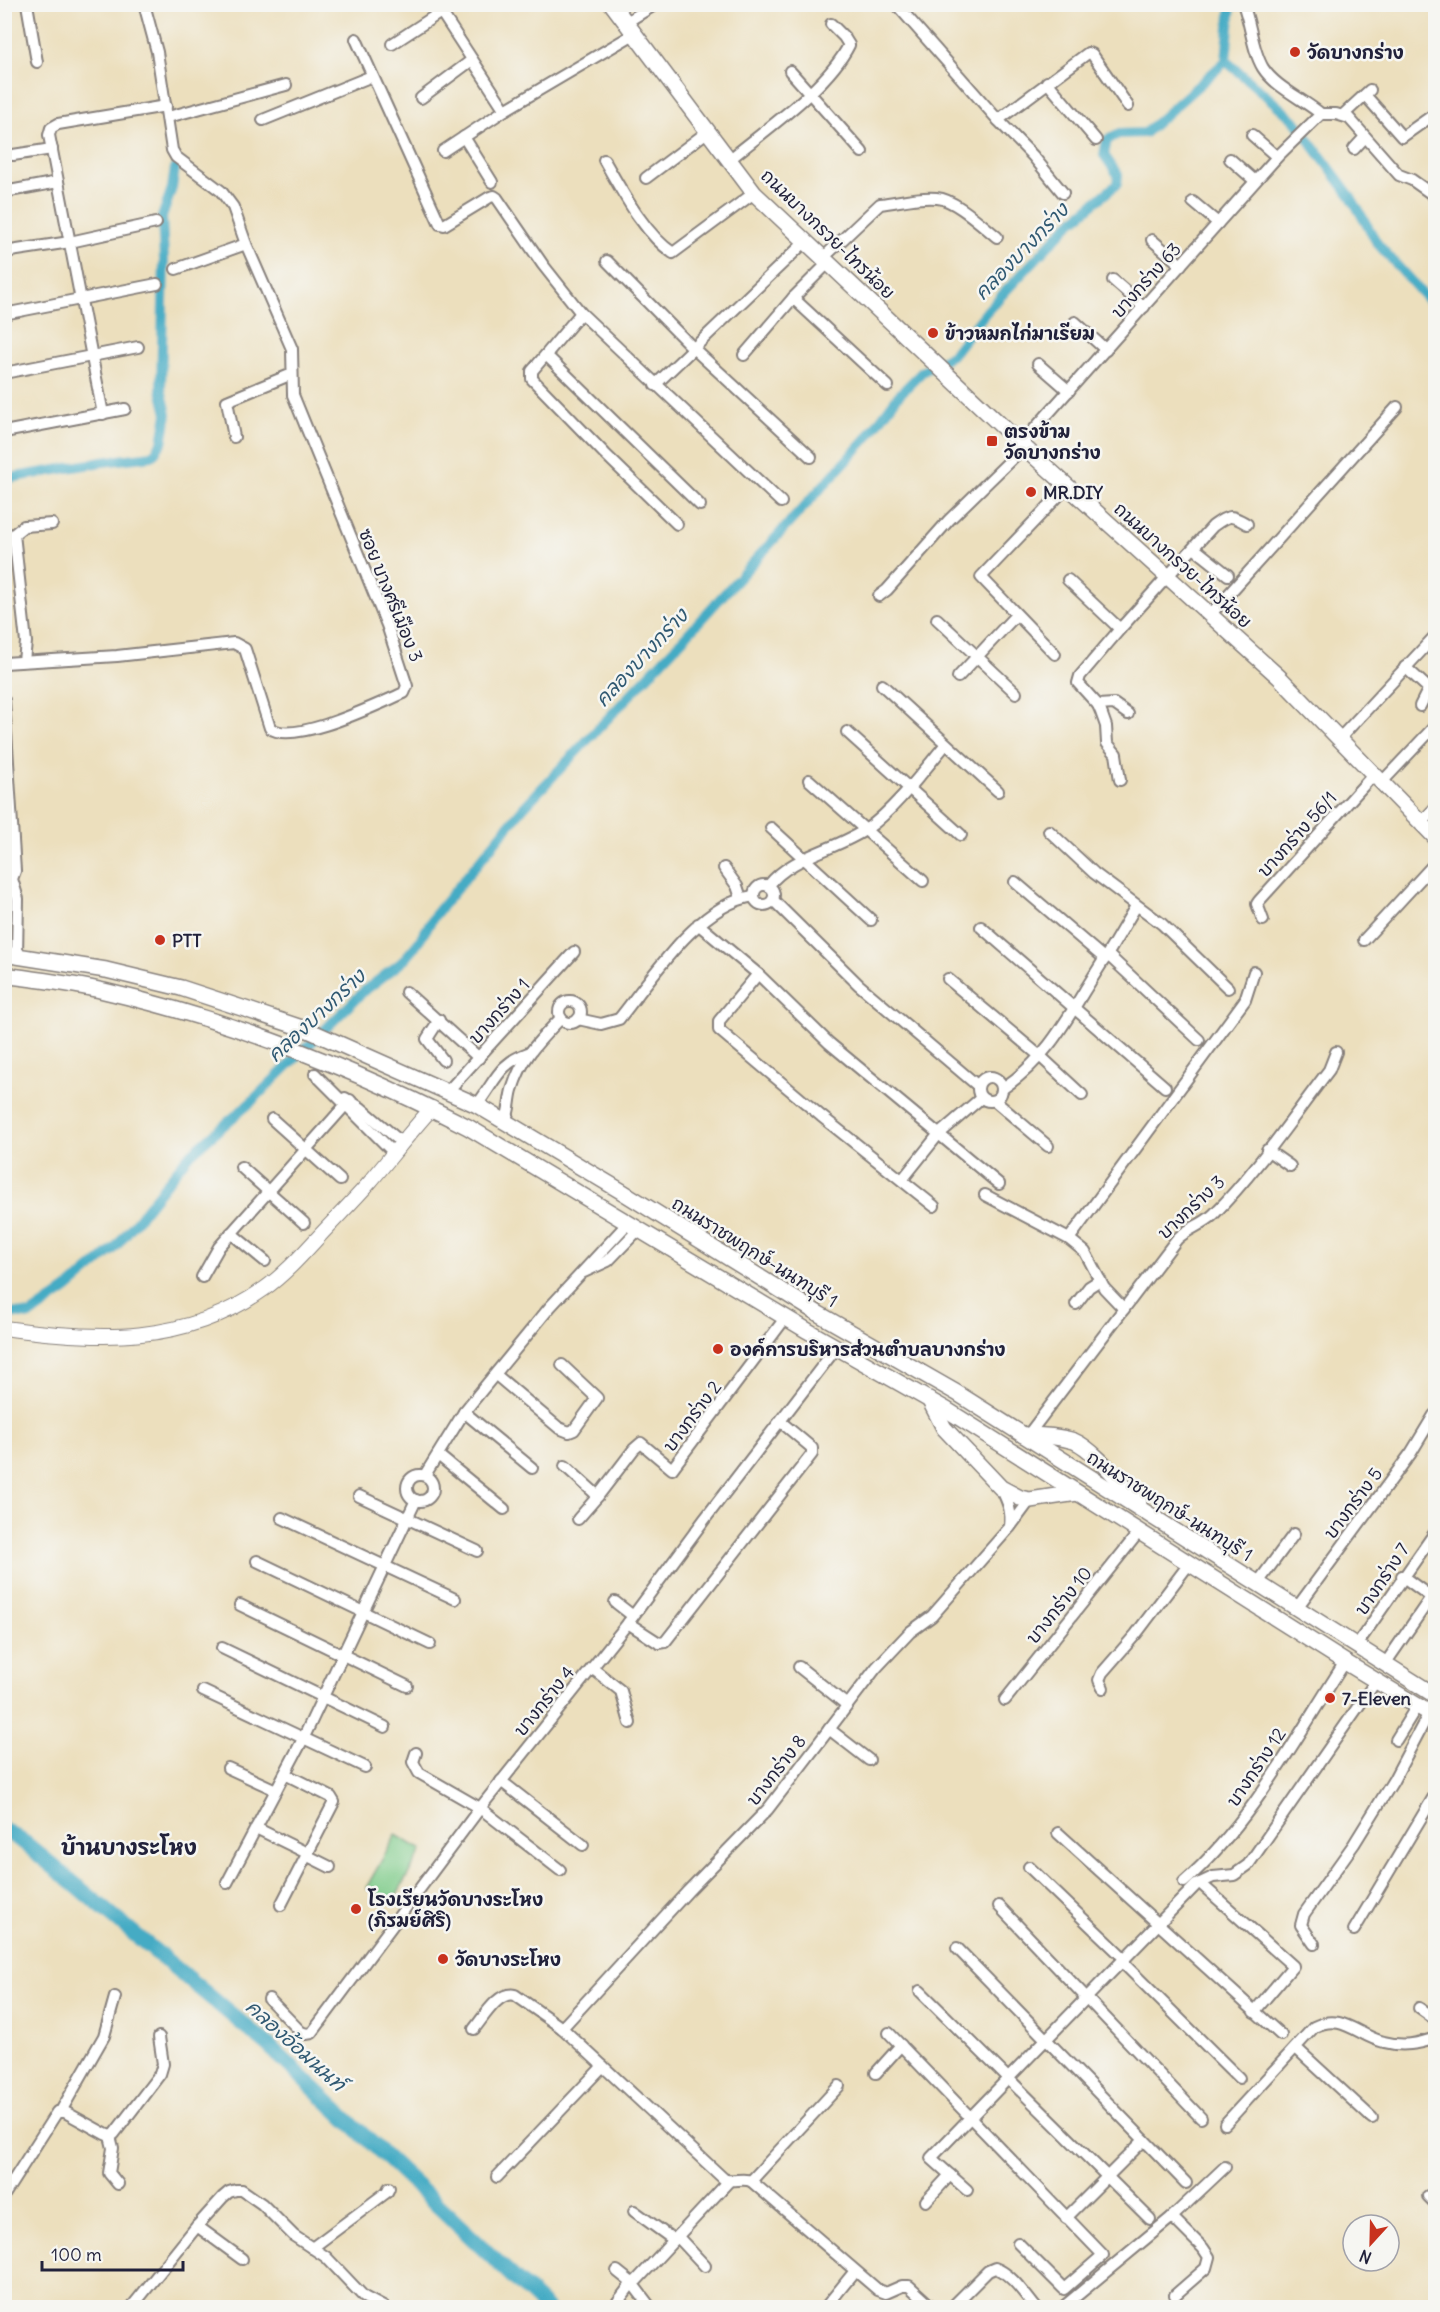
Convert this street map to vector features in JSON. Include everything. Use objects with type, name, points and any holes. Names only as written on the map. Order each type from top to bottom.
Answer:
[{"type":"main road","name":"ถนนบางกรวย-ไทรน้อย","points":[[612,4],[754,193],[1067,487],[1279,677],[1436,838]]},
{"type":"main road","name":"ถนนราชพฤกษ์-นนทบุรี 1","points":[[11,955],[106,970],[181,988],[308,1030],[477,1105],[819,1314],[957,1393],[1436,1696]]},
{"type":"main road","points":[[4,975],[102,990],[169,1007],[288,1046],[432,1108],[478,1132],[928,1400],[1427,1712]]},
{"type":"main road","points":[[928,1400],[952,1437],[1001,1488],[1020,1498],[1030,1500],[1077,1493]]},
{"type":"main road","points":[[1025,1435],[1074,1441],[1089,1451],[1161,1523]]},
{"type":"street","points":[[27,4],[37,62]]},
{"type":"street","points":[[144,4],[157,52],[167,112]]},
{"type":"street","points":[[443,151],[629,28],[656,4]]},
{"type":"street","points":[[896,4],[998,120],[1033,156],[1063,193]]},
{"type":"street","points":[[1244,6],[1261,66],[1268,75],[1321,114],[1343,115],[1352,121],[1399,175],[1412,180],[1436,197]]},
{"type":"street","points":[[392,44],[438,8],[505,110]]},
{"type":"street","points":[[729,160],[810,92],[842,60],[849,45],[831,24]]},
{"type":"street","points":[[356,39],[440,224],[444,225],[494,196],[581,313],[781,502]]},
{"type":"street","points":[[998,120],[1088,53],[1091,53],[1128,106]]},
{"type":"street","points":[[421,98],[472,60]]},
{"type":"street","points":[[790,71],[862,152]]},
{"type":"street","points":[[263,120],[372,76]]},
{"type":"street","points":[[1047,82],[1096,140]]},
{"type":"street","points":[[103,414],[49,135],[51,128],[58,124],[167,112],[286,85]]},
{"type":"street","points":[[1343,115],[1368,93],[1402,138],[1436,113]]},
{"type":"street","name":"ซอย บางศรีเมือง 3","points":[[4,663],[117,656],[234,643],[245,649],[267,721],[274,731],[281,732],[304,730],[336,722],[404,693],[407,686],[407,680],[387,625],[293,395],[292,349],[232,207],[221,191],[176,157],[172,150],[167,112]]},
{"type":"street","name":"บางกร่าง 63","points":[[879,596],[887,590],[949,520],[1023,446],[1255,181],[1321,114]]},
{"type":"street","points":[[646,178],[707,132]]},
{"type":"street","points":[[1252,135],[1277,157]]},
{"type":"street","points":[[464,137],[492,182]]},
{"type":"street","points":[[1354,149],[1365,137]]},
{"type":"street","points":[[13,155],[52,149]]},
{"type":"street","points":[[1230,159],[1255,181]]},
{"type":"street","points":[[604,160],[618,185],[652,232],[673,253],[754,193]]},
{"type":"street","points":[[4,192],[58,182]]},
{"type":"street","points":[[744,355],[825,261],[880,204],[891,201],[939,198],[949,201],[997,237]]},
{"type":"street","points":[[1193,202],[1218,224]]},
{"type":"street","points":[[4,252],[70,242],[156,223]]},
{"type":"street","points":[[1152,240],[1181,265]]},
{"type":"street","points":[[655,385],[805,242]]},
{"type":"street","points":[[176,269],[246,244]]},
{"type":"street","points":[[607,261],[693,348],[811,457]]},
{"type":"street","points":[[1113,280],[1144,307]]},
{"type":"street","points":[[4,314],[157,284]]},
{"type":"street","points":[[793,298],[888,386]]},
{"type":"street","points":[[581,313],[532,371],[532,379],[677,524]]},
{"type":"street","points":[[1075,322],[1106,350]]},
{"type":"street","points":[[4,373],[138,347]]},
{"type":"street","points":[[546,354],[700,505]]},
{"type":"street","points":[[1038,364],[1069,391]]},
{"type":"street","points":[[234,437],[227,401],[292,374]]},
{"type":"street","points":[[1210,615],[1397,407]]},
{"type":"street","points":[[4,432],[125,410]]},
{"type":"street","points":[[1054,654],[981,580],[982,575],[1067,487]]},
{"type":"street","points":[[1119,780],[1116,754],[1107,743],[1106,726],[1098,705],[1081,688],[1078,680],[1092,660],[1213,526],[1226,517],[1237,518],[1247,524]]},
{"type":"street","points":[[24,661],[26,642],[14,534],[24,526],[52,524]]},
{"type":"street","points":[[1194,548],[1228,575]]},
{"type":"street","points":[[1068,580],[1120,629]]},
{"type":"street","points":[[958,677],[1016,615]]},
{"type":"street","points":[[937,619],[1016,693]]},
{"type":"street","points":[[1340,738],[1436,635]]},
{"type":"street","points":[[1405,667],[1432,688],[1420,706]]},
{"type":"street","points":[[882,685],[998,791]]},
{"type":"street","points":[[4,700],[15,872],[8,879],[18,899],[11,955]]},
{"type":"street","points":[[1098,705],[1114,704],[1128,714]]},
{"type":"street","points":[[1378,778],[1436,725]]},
{"type":"street","points":[[847,732],[961,835]]},
{"type":"street","points":[[753,896],[760,886],[768,886],[780,874],[866,830],[877,822],[946,744]]},
{"type":"street","name":"บางกร่าง 56/1","points":[[1263,920],[1257,904],[1259,901],[1378,778]]},
{"type":"street","points":[[809,780],[924,881]]},
{"type":"street","points":[[1421,823],[1436,807]]},
{"type":"street","points":[[771,828],[871,920]]},
{"type":"street","points":[[1049,831],[1094,873],[1162,924],[1228,988]]},
{"type":"street","points":[[1364,940],[1436,862]]},
{"type":"street","points":[[724,868],[737,886],[741,898]]},
{"type":"street","points":[[1015,882],[1107,957],[1199,1040]]},
{"type":"street","points":[[753,896],[758,904],[768,904],[773,900],[774,892],[768,886]]},
{"type":"street","points":[[578,1019],[601,1024],[619,1019],[698,924],[741,898],[753,896]]},
{"type":"street","points":[[773,900],[859,984],[978,1086],[981,1098]]},
{"type":"street","points":[[981,1098],[990,1102],[999,1098],[1002,1089],[1041,1057],[1107,957],[1136,906]]},
{"type":"street","points":[[698,924],[758,974],[829,1044],[999,1184]]},
{"type":"street","points":[[981,927],[1165,1087]]},
{"type":"street","name":"บางกร่าง 1","points":[[448,1091],[574,952]]},
{"type":"street","points":[[1069,1239],[1241,1006],[1249,991],[1254,972]]},
{"type":"street","points":[[758,974],[719,1021],[719,1030],[821,1116],[934,1206]]},
{"type":"street","points":[[948,979],[1041,1057],[1082,1095]]},
{"type":"street","points":[[406,992],[479,1058]]},
{"type":"street","points":[[505,1122],[509,1113],[511,1094],[528,1053],[561,1018],[560,1009],[564,1004],[570,1002],[579,1006],[581,1013],[578,1019],[570,1023],[561,1018]]},
{"type":"street","points":[[439,1020],[427,1039],[443,1060]]},
{"type":"street","name":"บางกร่าง 3","points":[[1025,1435],[1044,1414],[1177,1239],[1186,1230],[1202,1223],[1214,1214],[1267,1150],[1329,1070],[1336,1052]]},
{"type":"street","points":[[477,1105],[506,1064],[513,1058],[528,1053]]},
{"type":"street","points":[[315,1074],[397,1147]]},
{"type":"street","points":[[978,1086],[981,1081],[991,1077],[997,1079],[1002,1089]]},
{"type":"street","points":[[491,1087],[511,1094]]},
{"type":"street","points":[[902,1180],[938,1135],[981,1098]]},
{"type":"street","points":[[202,1277],[216,1252],[231,1233],[270,1192],[345,1101]]},
{"type":"street","points":[[994,1101],[1048,1146]]},
{"type":"street","points":[[4,1328],[66,1335],[147,1335],[193,1325],[218,1316],[266,1287],[296,1261],[370,1182],[432,1108]]},
{"type":"street","points":[[272,1119],[340,1180]]},
{"type":"street","points":[[1267,1150],[1290,1166]]},
{"type":"street","points":[[241,1167],[304,1223]]},
{"type":"street","points":[[985,1195],[1069,1239],[1085,1252],[1093,1263],[1100,1280],[1124,1309]]},
{"type":"street","points":[[426,1475],[464,1412],[549,1307],[581,1273],[608,1261],[633,1226]]},
{"type":"street","points":[[231,1233],[265,1261]]},
{"type":"street","points":[[1076,1305],[1089,1287],[1100,1280]]},
{"type":"street","name":"บางกร่าง 2","points":[[598,1496],[641,1443],[672,1469],[786,1317]]},
{"type":"street","name":"บางกร่าง 4","points":[[269,1999],[301,2032],[306,2034],[312,2032],[480,1808],[631,1619],[837,1347]]},
{"type":"street","points":[[496,1375],[559,1428],[569,1432],[574,1430],[597,1398],[562,1365]]},
{"type":"street","points":[[464,1412],[532,1468]]},
{"type":"street","points":[[1044,1414],[1043,1423],[1049,1437]]},
{"type":"street","name":"บางกร่าง 5","points":[[1296,1609],[1411,1453],[1434,1415]]},
{"type":"street","points":[[615,1602],[659,1643],[665,1641],[812,1454],[812,1448],[781,1422]]},
{"type":"street","points":[[438,1455],[504,1509]]},
{"type":"street","points":[[565,1466],[598,1496],[578,1519]]},
{"type":"street","points":[[426,1475],[433,1483],[433,1492],[426,1500],[416,1500],[409,1495],[408,1483],[413,1476],[426,1475]]},
{"type":"street","points":[[1001,1488],[1011,1513],[1010,1527]]},
{"type":"street","points":[[359,1497],[477,1551]]},
{"type":"street","points":[[227,1883],[324,1697],[416,1500]]},
{"type":"street","name":"บางกร่าง 8","points":[[562,2028],[688,1891],[762,1816],[890,1652],[910,1632],[932,1616],[1010,1527],[1030,1500]]},
{"type":"street","points":[[282,1518],[455,1599]]},
{"type":"street","name":"บางกร่าง 7","points":[[1356,1646],[1402,1576],[1436,1531]]},
{"type":"street","name":"บางกร่าง 10","points":[[1005,1700],[1139,1532]]},
{"type":"street","points":[[1257,1584],[1294,1534]]},
{"type":"street","points":[[257,1561],[430,1644]]},
{"type":"street","points":[[1103,1688],[1100,1680],[1102,1673],[1155,1610],[1189,1564]]},
{"type":"street","points":[[1385,1664],[1433,1594],[1402,1576]]},
{"type":"street","points":[[240,1605],[407,1686]]},
{"type":"street","points":[[222,1648],[386,1727]]},
{"type":"street","name":"บางกร่าง 12","points":[[1184,1882],[1222,1843],[1265,1787],[1345,1662]]},
{"type":"street","points":[[799,1667],[847,1705]]},
{"type":"street","points":[[592,1668],[621,1691],[630,1723]]},
{"type":"street","points":[[968,2190],[931,2158],[1200,1883],[1213,1877],[1234,1875],[1248,1865],[1376,1681]]},
{"type":"street","points":[[203,1690],[365,1767]]},
{"type":"street","points":[[1396,1740],[1427,1712]]},
{"type":"street","points":[[1314,1944],[1302,1925],[1304,1914],[1354,1844],[1393,1781],[1427,1712]]},
{"type":"street","points":[[829,1729],[869,1760]]},
{"type":"street","points":[[416,1753],[413,1762],[418,1773],[480,1808],[560,1870]]},
{"type":"street","points":[[228,1768],[276,1790]]},
{"type":"street","points":[[281,1905],[334,1802],[332,1797],[285,1774]]},
{"type":"street","points":[[501,1781],[583,1845]]},
{"type":"street","points":[[1353,1930],[1436,1793]]},
{"type":"street","points":[[256,1828],[330,1867]]},
{"type":"street","points":[[1058,1833],[1281,2035]]},
{"type":"street","points":[[1029,1867],[1239,2078]]},
{"type":"street","points":[[1200,1883],[1293,1966],[1254,2012]]},
{"type":"street","points":[[999,1906],[1201,2118]]},
{"type":"street","points":[[957,1948],[1186,2183]]},
{"type":"street","points":[[920,1991],[1150,2219]]},
{"type":"street","points":[[474,2029],[499,1999],[511,1994],[562,2028],[724,2179],[729,2181],[745,2178],[751,2181],[878,2290],[886,2293],[909,2286],[933,2307]]},
{"type":"street","points":[[4,2195],[57,2112],[61,2111],[104,2036],[115,1997]]},
{"type":"street","points":[[1419,2008],[1436,2020]]},
{"type":"street","points":[[1225,2124],[1314,2027],[1333,2021],[1386,2043],[1405,2046],[1436,2038]]},
{"type":"street","points":[[889,2033],[1103,2255],[1064,2289],[1018,2243]]},
{"type":"street","points":[[110,2136],[114,2134],[160,2074],[163,2064],[159,2037]]},
{"type":"street","points":[[876,2073],[901,2045]]},
{"type":"street","points":[[1296,2048],[1372,2118]]},
{"type":"street","points":[[497,2177],[603,2066]]},
{"type":"street","points":[[751,2181],[838,2086]]},
{"type":"street","points":[[61,2111],[110,2136],[113,2148],[109,2173],[118,2184]]},
{"type":"street","points":[[1066,2218],[1144,2140]]},
{"type":"street","points":[[1062,2307],[1172,2217],[1226,2167]]},
{"type":"street","points":[[926,2201],[950,2175]]},
{"type":"street","points":[[613,2307],[632,2283],[729,2181]]},
{"type":"street","points":[[312,2248],[387,2192],[389,2188]]},
{"type":"street","points":[[131,2307],[197,2226],[229,2192],[242,2190],[262,2204],[294,2236],[326,2257],[363,2302],[385,2307]]},
{"type":"street","points":[[634,2211],[676,2239],[705,2266]]},
{"type":"street","points":[[1172,2217],[1209,2257],[1206,2268],[1175,2295]]},
{"type":"street","points":[[197,2226],[242,2259]]},
{"type":"street","points":[[951,2307],[988,2271],[995,2268],[1011,2279],[1036,2307]]},
{"type":"street","points":[[617,2271],[632,2283],[651,2307]]},
{"type":"street","points":[[825,2307],[855,2271]]},
{"type":"green space","points":[[396,1835],[422,1850],[392,1903],[366,1888]]},
{"type":"waterway","name":"คลองบางกร่าง","points":[[4,1312],[30,1315],[67,1289],[115,1248],[188,1156],[249,1104],[363,992],[402,962],[418,943],[435,915],[524,807],[684,638],[866,439],[898,396],[922,372],[953,354],[987,311],[1067,226],[1117,184],[1118,175],[1104,155],[1107,140],[1118,134],[1145,133],[1226,61],[1231,4]]},
{"type":"waterway","points":[[1226,61],[1294,120],[1351,197],[1377,243],[1436,309]]},
{"type":"waterway","points":[[4,479],[152,456],[162,443],[167,414],[161,389],[164,260],[162,217],[172,188],[175,168]]},
{"type":"waterway","name":"คลองอ้อมนนท์","points":[[4,1830],[25,1843],[268,2045],[546,2308]]},
{"type":"place","name":"วัดบางกร่าง","points":[[1295,52]]},
{"type":"place","name":"ข้าวหมกไก่มาเรียม","points":[[933,333]]},
{"type":"place","name":"ตรงข้าม วัดบางกร่าง","points":[[992,441]]},
{"type":"place","name":"MR.DIY","points":[[1031,492]]},
{"type":"place","name":"PTT","points":[[160,940]]},
{"type":"place","name":"องค์การบริหารส่วนตำบลบางกร่าง","points":[[718,1349]]},
{"type":"place","name":"7-Eleven","points":[[1330,1698]]},
{"type":"place","name":"โรงเรียนวัดบางระโหง (ภิรมย์ศิริ)","points":[[356,1909]]},
{"type":"place","name":"วัดบางระโหง","points":[[443,1959]]},
{"type":"district","name":"บ้านบางระโหง","points":[[129,1847]]}]
